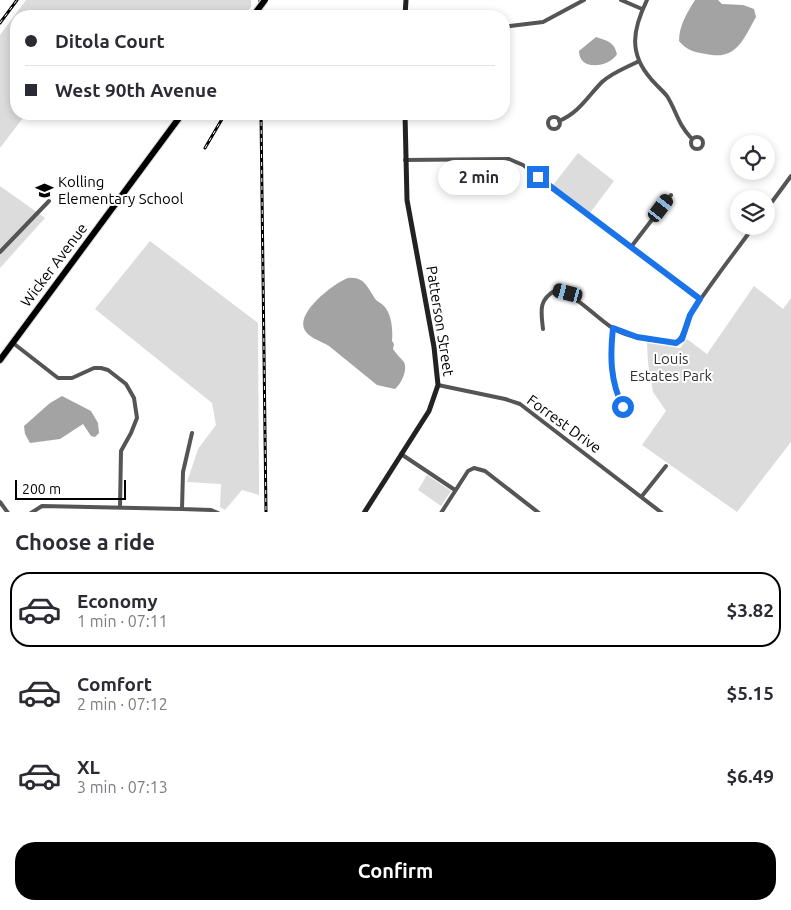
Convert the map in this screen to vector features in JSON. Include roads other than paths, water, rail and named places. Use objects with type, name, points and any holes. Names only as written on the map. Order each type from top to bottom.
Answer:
[{"type":"highway","name":"Wicker Avenue","points":[[0,360],[178,120]]},
{"type":"street","points":[[510,26],[543,22],[584,0]]},
{"type":"street","points":[[621,0],[642,9]]},
{"type":"street","points":[[647,0],[636,23],[635,40],[639,61],[650,79],[665,94],[678,122],[692,139]]},
{"type":"street","points":[[559,121],[580,108],[603,81],[621,69],[639,61]]},
{"type":"street","name":"Patterson Street","points":[[364,512],[429,411],[438,385],[434,347],[409,214],[405,160],[405,120]]},
{"type":"street","points":[[405,160],[509,159],[523,165],[700,299]]},
{"type":"street","points":[[775,198],[791,176]]},
{"type":"street","points":[[632,248],[671,194]]},
{"type":"street","points":[[0,252],[49,201]]},
{"type":"street","points":[[543,329],[543,301],[547,295],[556,290],[568,293],[613,328],[637,337],[676,343],[682,339],[690,315],[700,299],[747,235]]},
{"type":"street","points":[[613,328],[611,352],[612,379],[624,410]]},
{"type":"street","points":[[12,343],[58,378],[72,378],[94,368],[101,368],[108,370],[126,384],[134,398],[137,418],[132,433],[121,451],[120,508]]},
{"type":"street","name":"Forrest Drive","points":[[438,385],[520,404],[662,512]]},
{"type":"street","points":[[182,509],[183,472],[192,433]]},
{"type":"street","points":[[401,454],[455,490]]},
{"type":"street","points":[[642,496],[666,466]]},
{"type":"street","points":[[440,512],[470,469],[478,468],[485,471],[540,512]]},
{"type":"street","points":[[0,502],[8,512]]},
{"type":"street","points":[[31,512],[42,506],[154,511],[182,509],[218,512]]},
{"type":"street","points":[[86,512],[87,507]]},
{"type":"railway","points":[[0,23],[17,0]]},
{"type":"railway","points":[[260,0],[260,10]]},
{"type":"railway","points":[[205,148],[221,120]]},
{"type":"railway","points":[[261,120],[266,512]]},
{"type":"place","name":"Kolling Elementary School","points":[[44,191]]},
{"type":"park label","name":"Louis Estates Park","points":[[671,368]]}]
